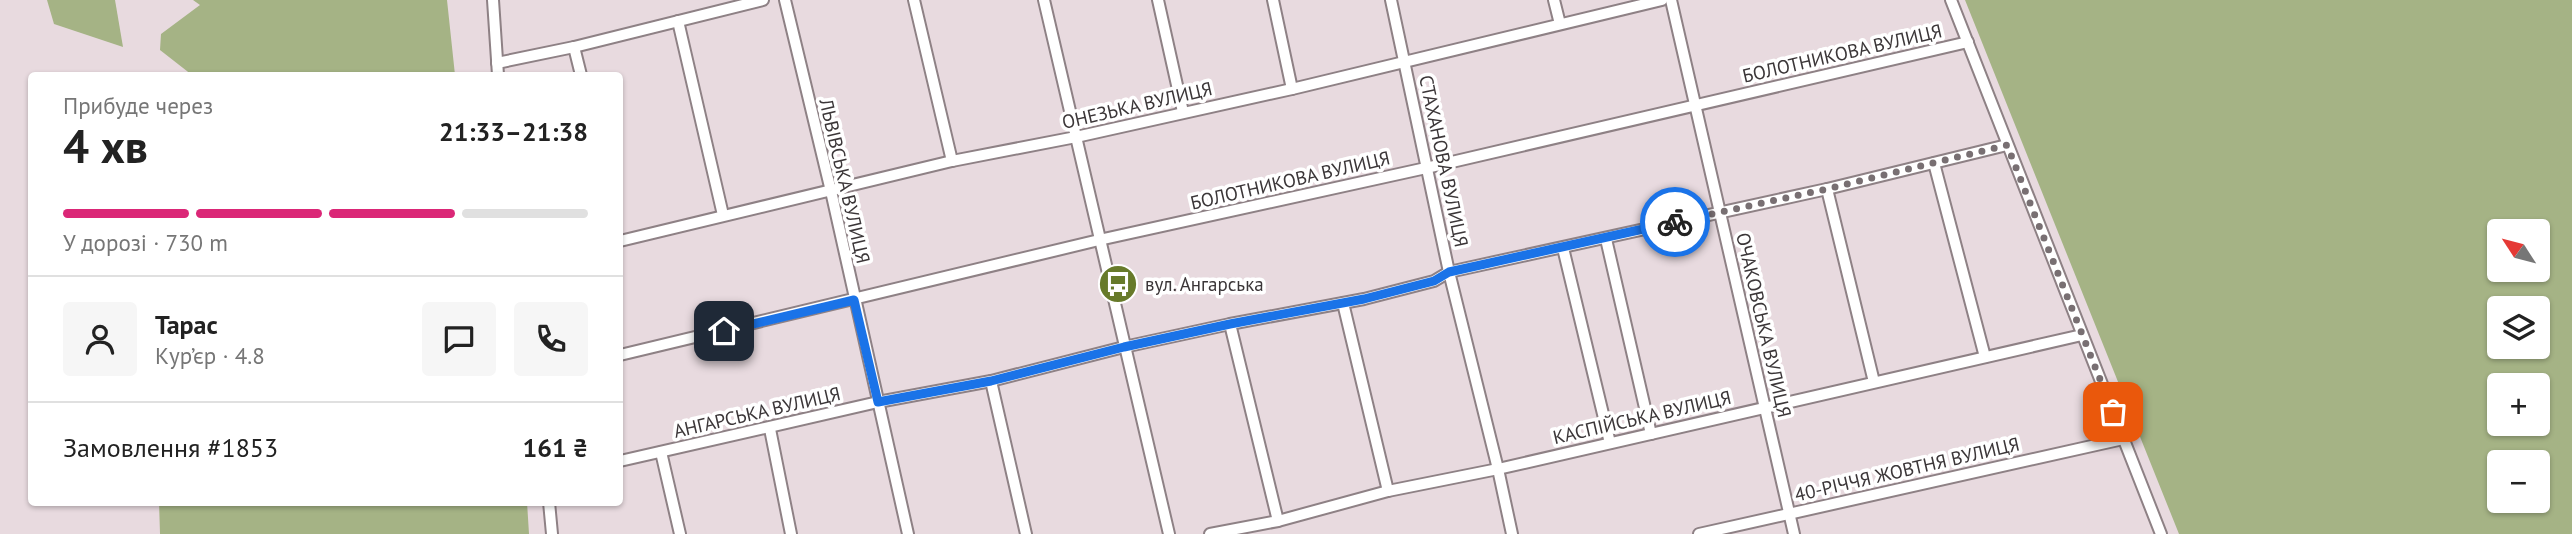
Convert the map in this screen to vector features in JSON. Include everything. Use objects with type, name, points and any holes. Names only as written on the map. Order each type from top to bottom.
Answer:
[{"type":"street","points":[[493,0],[497,69],[763,0]]},
{"type":"street","name":"ЛЬВІВСЬКА ВУЛИЦЯ","points":[[785,0],[908,534]]},
{"type":"street","points":[[914,0],[952,160]]},
{"type":"street","points":[[1044,0],[1169,534]]},
{"type":"street","points":[[1158,0],[1183,112]]},
{"type":"street","points":[[1273,0],[1292,89]]},
{"type":"street","name":"СТАХАНОВА ВУЛИЦЯ","points":[[1391,0],[1449,272],[1499,469],[1512,534]]},
{"type":"street","points":[[1554,0],[1560,24]]},
{"type":"street","name":"ОНЕЗЬКА ВУЛИЦЯ","points":[[623,239],[952,160],[1076,137],[1292,89],[1662,0]]},
{"type":"street","name":"ОЧАКОВСЬКА ВУЛИЦЯ","points":[[1671,0],[1794,534]]},
{"type":"street","points":[[1951,0],[2161,534]]},
{"type":"street","points":[[678,21],[723,215]]},
{"type":"street","name":"БОЛОТНИКОВА ВУЛИЦЯ","points":[[623,354],[1099,240],[1426,168],[1968,42]]},
{"type":"street","points":[[574,47],[580,72]]},
{"type":"street","name":"АНГАРСЬКА ВУЛИЦЯ","points":[[623,460],[770,429],[878,402],[991,381],[1124,347],[1343,303],[1434,281],[1449,272],[1827,189],[2007,145]]},
{"type":"street","points":[[1934,163],[1985,357]]},
{"type":"street","points":[[1827,189],[1874,382]]},
{"type":"street","points":[[1606,239],[1651,434]]},
{"type":"street","points":[[1563,248],[1610,443]]},
{"type":"street","points":[[1343,303],[1388,491]]},
{"type":"street","points":[[1230,324],[1278,521]]},
{"type":"street","name":"КАСПІЙСЬКА ВУЛИЦЯ","points":[[1210,534],[1278,521],[1388,491],[1499,469],[2082,335]]},
{"type":"street","points":[[991,381],[1026,534]]},
{"type":"street","points":[[770,429],[791,534]]},
{"type":"street","name":"40-РІЧЧЯ ЖОВТНЯ ВУЛИЦЯ","points":[[1699,534],[2123,439]]},
{"type":"street","points":[[661,452],[680,534]]},
{"type":"street","points":[[549,506],[552,534]]},
{"type":"green space","points":[[47,0],[115,0],[123,47],[54,24]]},
{"type":"green space","points":[[193,0],[447,0],[455,72],[188,72],[160,50],[161,34],[200,5]]},
{"type":"green space","points":[[1965,0],[2572,0],[2572,534],[2179,534]]},
{"type":"green space","points":[[159,506],[527,506],[529,534],[160,534]]},
{"type":"way so far","points":[[1675,222],[1827,189],[2007,145],[2113,412]]},
{"type":"place","name":"вул. Ангарська","points":[[1118,284]]},
{"type":"route","points":[[724,331],[854,300],[878,402],[991,381],[1124,347],[1230,324],[1364,299],[1434,281],[1449,272],[1675,222]]}]
